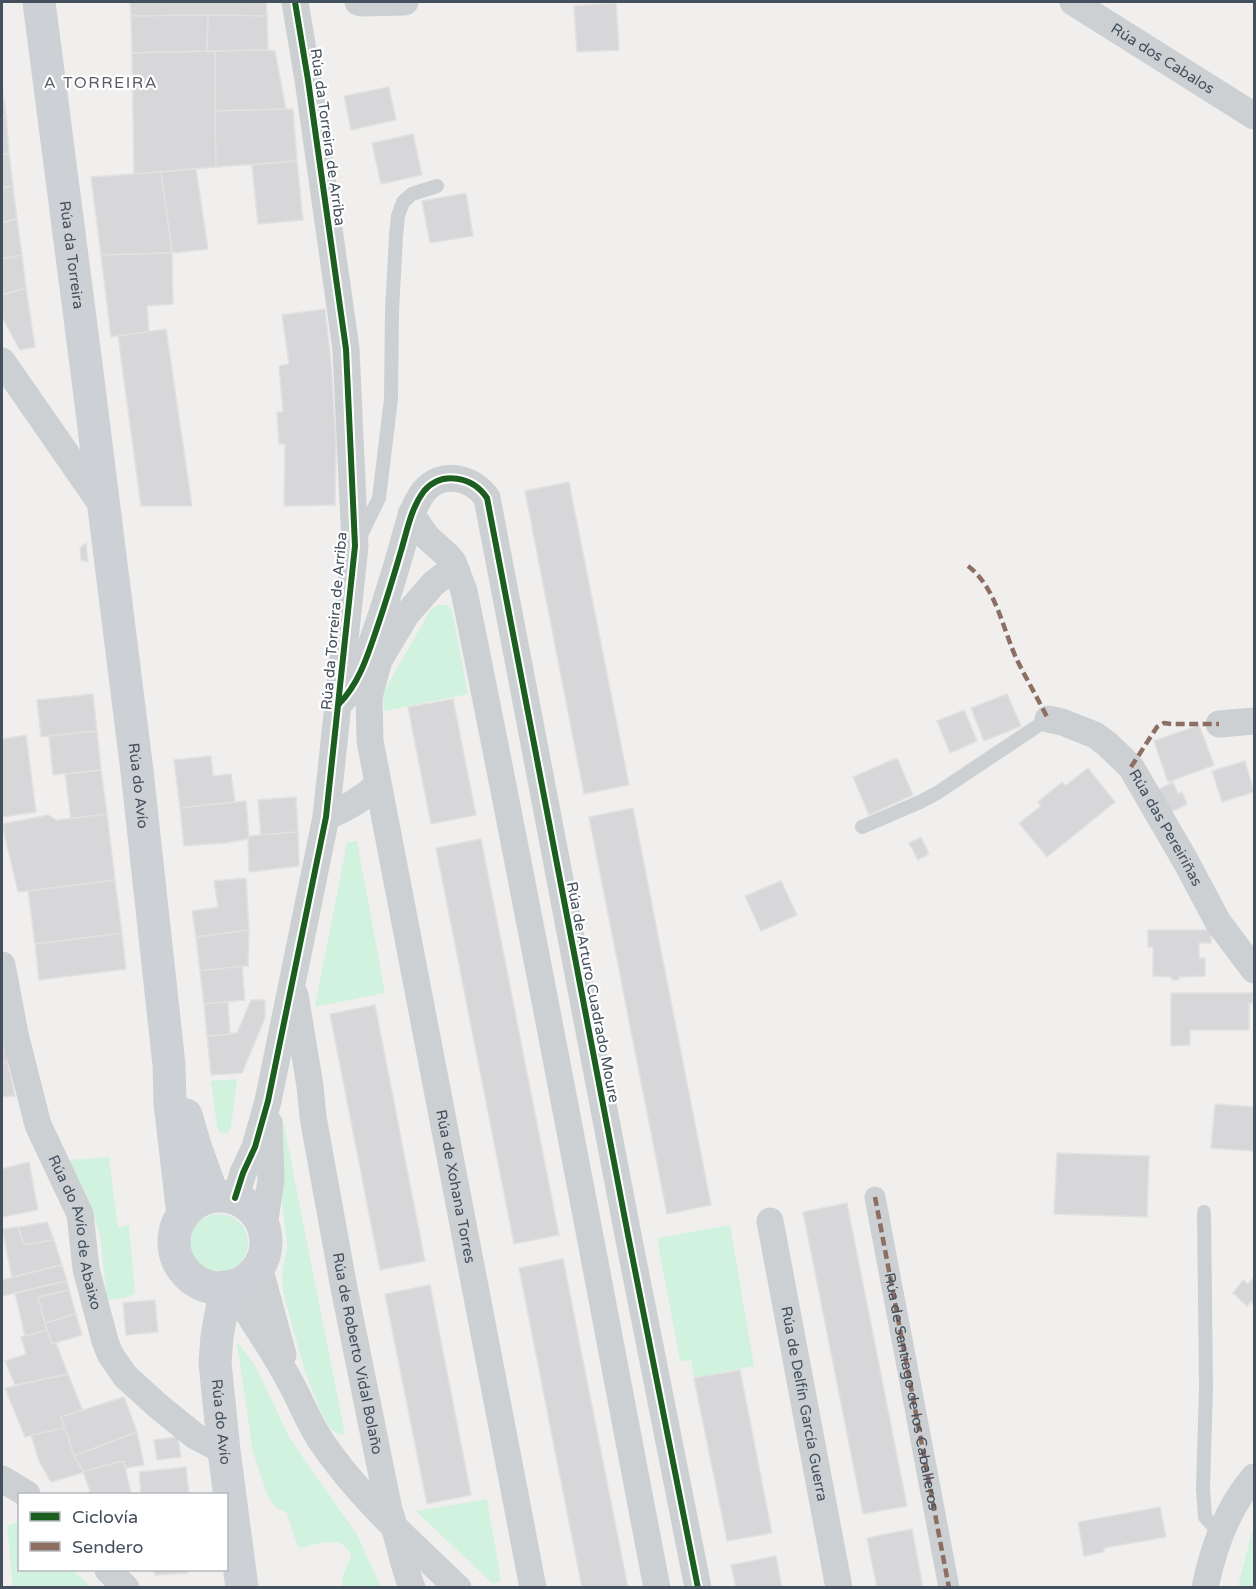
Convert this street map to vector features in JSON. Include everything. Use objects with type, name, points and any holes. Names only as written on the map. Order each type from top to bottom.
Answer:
[{"type":"main road","name":"Rúa da Torreira","points":[[39,2],[104,508]]},
{"type":"main road","name":"Rúa do Avío","points":[[104,508],[137,771],[183,1215]]},
{"type":"main road","name":"Rúa do Avío","points":[[169,1065],[195,1146],[224,1197]]},
{"type":"main road","points":[[224,1197],[254,1210],[264,1226],[267,1237],[265,1255],[259,1267],[248,1278],[228,1287],[209,1287],[191,1278],[180,1266],[175,1251],[174,1235],[178,1221],[196,1202],[224,1197]]},
{"type":"main road","name":"Rúa do Avío","points":[[191,1278],[215,1363],[242,1587]]},
{"type":"main road","name":"Rúa do Avío","points":[[215,1363],[217,1336],[228,1287]]},
{"type":"street","name":"Rúa da Torreira de Arriba","points":[[224,1197],[243,1173],[255,1147],[269,1096],[293,982],[326,817],[355,546],[346,349],[295,2]]},
{"type":"street","points":[[358,2],[405,2]]},
{"type":"street","name":"Rúa dos Cabalos","points":[[1073,2],[1254,116]]},
{"type":"street","points":[[2,361],[104,508]]},
{"type":"street","name":"Rúa de Arturo Cuadrado Moure","points":[[411,514],[424,491],[441,480],[458,478],[468,481],[482,490],[487,498],[698,1587]]},
{"type":"street","points":[[411,514],[427,537],[453,562],[464,591],[512,822],[657,1587]]},
{"type":"street","points":[[339,704],[349,693],[366,662],[394,578],[411,514]]},
{"type":"street","name":"Rúa de Xohana Torres","points":[[458,572],[443,576],[433,584],[406,615],[379,660],[369,697],[370,741],[533,1587]]},
{"type":"street","name":"Rúa das Pereiriñas","points":[[1048,719],[1095,735],[1131,767],[1218,922],[1254,970]]},
{"type":"street","points":[[1219,724],[1254,721]]},
{"type":"street","points":[[335,733],[370,741]]},
{"type":"street","points":[[326,817],[342,811],[378,785]]},
{"type":"street","name":"Rúa do Avío de Abaixo","points":[[2,965],[15,1034],[38,1125],[80,1214],[86,1269],[110,1354],[125,1377],[158,1406],[195,1436],[224,1451]]},
{"type":"street","name":"Rúa de Roberto Vidal Bolaño","points":[[293,982],[309,1076],[313,1117],[369,1416],[389,1510],[406,1574],[412,1587]]},
{"type":"street","name":"Rúa de Roberto Vidal Bolaño","points":[[269,1096],[284,1088],[296,1091],[313,1117]]},
{"type":"street","name":"Rúa da Torreira de Arriba","points":[[264,1226],[270,1180],[269,1096]]},
{"type":"street","name":"Rúa de Santiago de los Caballeros","points":[[875,1197],[949,1587]]},
{"type":"street","name":"Rúa de Delfín García Guerra","points":[[770,1221],[839,1587]]},
{"type":"street","points":[[259,1267],[290,1380],[307,1418],[323,1444],[380,1514],[458,1587]]},
{"type":"street","points":[[228,1287],[290,1380]]},
{"type":"street","points":[[1205,1587],[1220,1533],[1254,1477]]},
{"type":"street","points":[[2,1479],[25,1493]]},
{"type":"street","points":[[110,1571],[126,1587]]},
{"type":"lane","points":[[355,546],[379,498],[391,399],[392,311],[398,216],[403,202],[412,194],[437,186]]},
{"type":"lane","points":[[862,827],[937,793],[1048,719]]},
{"type":"lane","points":[[1204,1212],[1206,1388],[1203,1488],[1205,1517],[1220,1533]]},
{"type":"green space","points":[[439,605],[446,605],[453,615],[468,694],[384,711],[383,696],[386,688],[431,609]]},
{"type":"green space","points":[[357,841],[385,993],[315,1007],[347,842]]},
{"type":"green space","points":[[237,1079],[231,1127],[227,1133],[219,1132],[211,1081]]},
{"type":"green space","points":[[282,1115],[345,1435],[330,1429],[321,1412],[305,1372],[283,1292],[282,1274],[287,1246],[282,1203]]},
{"type":"green space","points":[[109,1157],[118,1228],[129,1225],[135,1293],[129,1297],[107,1300],[100,1235],[90,1202],[68,1160]]},
{"type":"green space","points":[[213,1214],[225,1214],[240,1222],[248,1237],[248,1249],[240,1264],[225,1272],[213,1272],[198,1264],[190,1249],[190,1237],[198,1222]]},
{"type":"green space","points":[[730,1225],[754,1366],[694,1378],[691,1360],[680,1361],[657,1238]]},
{"type":"green space","points":[[239,1343],[257,1369],[290,1439],[356,1533],[381,1587],[342,1587],[342,1579],[351,1556],[347,1549],[336,1542],[301,1548],[297,1545],[287,1513],[275,1507],[267,1494],[252,1449],[237,1345]]},
{"type":"green space","points":[[487,1499],[501,1581],[493,1584],[416,1511]]},
{"type":"green space","points":[[18,1522],[18,1571],[74,1571],[91,1587],[13,1587],[7,1526]]},
{"type":"green space","points":[[1254,1524],[1254,1587],[1238,1587]]},
{"type":"building","points":[[130,2],[266,2],[267,16],[131,16]]},
{"type":"building","points":[[616,3],[619,50],[577,52],[574,6]]},
{"type":"building","points":[[208,15],[207,51],[132,53],[131,16]]},
{"type":"building","points":[[208,15],[267,16],[268,50],[207,51]]},
{"type":"building","points":[[215,51],[275,51],[286,109],[215,111]]},
{"type":"building","points":[[215,51],[216,167],[134,174],[132,53]]},
{"type":"building","points":[[2,85],[6,116],[2,117]]},
{"type":"building","points":[[389,87],[396,120],[351,130],[344,96]]},
{"type":"building","points":[[293,109],[297,161],[216,167],[215,111]]},
{"type":"building","points":[[6,116],[9,153],[2,154],[2,117]]},
{"type":"building","points":[[413,134],[422,175],[381,184],[372,143]]},
{"type":"building","points":[[9,153],[13,186],[2,188],[2,155]]},
{"type":"building","points":[[297,161],[303,220],[258,224],[252,165]]},
{"type":"building","points":[[196,169],[208,249],[172,253],[161,172]]},
{"type":"building","points":[[161,172],[172,253],[101,255],[91,177]]},
{"type":"building","points":[[13,186],[17,219],[2,223],[2,188]]},
{"type":"building","points":[[466,193],[473,236],[430,243],[422,201]]},
{"type":"building","points":[[17,219],[22,255],[2,259],[2,223]]},
{"type":"building","points":[[172,253],[173,304],[147,306],[149,332],[111,337],[101,255]]},
{"type":"building","points":[[22,255],[26,288],[2,295],[2,259]]},
{"type":"building","points":[[26,288],[35,347],[20,350],[2,317],[2,295]]},
{"type":"building","points":[[325,309],[336,441],[335,505],[284,506],[285,444],[279,444],[277,412],[283,412],[279,366],[289,364],[282,315]]},
{"type":"building","points":[[166,329],[192,506],[141,506],[118,336]]},
{"type":"building","points":[[569,482],[629,785],[584,794],[525,491]]},
{"type":"building","points":[[86,543],[88,562],[81,560],[80,548]]},
{"type":"building","points":[[93,694],[97,731],[41,737],[37,700]]},
{"type":"building","points":[[1007,694],[1021,726],[984,741],[971,708]]},
{"type":"building","points":[[453,699],[476,815],[431,824],[408,707]]},
{"type":"building","points":[[964,710],[977,741],[950,753],[937,721]]},
{"type":"building","points":[[1199,725],[1214,765],[1168,782],[1154,741]]},
{"type":"building","points":[[97,731],[101,770],[53,775],[49,736]]},
{"type":"building","points":[[26,735],[36,812],[2,817],[2,739]]},
{"type":"building","points":[[211,756],[213,776],[231,774],[235,802],[180,808],[174,760]]},
{"type":"building","points":[[897,758],[913,795],[869,815],[853,777]]},
{"type":"building","points":[[1245,761],[1254,792],[1222,802],[1212,771]]},
{"type":"building","points":[[1088,768],[1115,802],[1047,857],[1019,823],[1041,806],[1038,802],[1062,782],[1065,786]]},
{"type":"building","points":[[101,770],[107,814],[71,819],[65,774]]},
{"type":"building","points":[[1173,782],[1178,794],[1182,792],[1187,804],[1170,813],[1157,790]]},
{"type":"building","points":[[296,797],[298,832],[261,835],[258,800]]},
{"type":"building","points":[[246,801],[248,839],[184,846],[180,808]]},
{"type":"building","points":[[633,808],[711,1205],[667,1214],[589,817]]},
{"type":"building","points":[[107,814],[115,880],[18,892],[2,824],[48,815],[56,820]]},
{"type":"building","points":[[298,832],[299,866],[249,872],[249,836]]},
{"type":"building","points":[[921,837],[929,854],[918,860],[909,843]]},
{"type":"building","points":[[481,839],[559,1235],[514,1244],[436,848]]},
{"type":"building","points":[[246,878],[249,930],[196,937],[192,911],[218,907],[214,881]]},
{"type":"building","points":[[115,880],[122,933],[35,944],[28,891]]},
{"type":"building","points":[[781,881],[797,915],[761,931],[745,896]]},
{"type":"building","points":[[249,930],[248,966],[200,971],[196,937]]},
{"type":"building","points":[[1148,930],[1208,930],[1211,933],[1211,943],[1199,943],[1199,958],[1205,958],[1205,976],[1179,977],[1179,980],[1172,980],[1171,977],[1153,976],[1153,947],[1148,947]]},
{"type":"building","points":[[122,933],[126,969],[39,980],[35,944]]},
{"type":"building","points":[[242,966],[245,1000],[204,1004],[200,971]]},
{"type":"building","points":[[1171,993],[1253,993],[1253,1003],[1249,1003],[1249,1030],[1190,1030],[1190,1045],[1171,1046]]},
{"type":"building","points":[[251,1000],[265,1000],[265,1018],[242,1073],[211,1075],[207,1036],[237,1033]]},
{"type":"building","points":[[228,1002],[230,1034],[207,1036],[204,1004]]},
{"type":"building","points":[[375,1005],[425,1261],[380,1270],[330,1014]]},
{"type":"building","points":[[2,1034],[12,1062],[2,1063]]},
{"type":"building","points":[[8,1062],[15,1096],[2,1097],[2,1063]]},
{"type":"building","points":[[1215,1104],[1254,1107],[1254,1151],[1211,1148]]},
{"type":"building","points":[[1057,1153],[1149,1156],[1147,1217],[1054,1214]]},
{"type":"building","points":[[29,1162],[38,1210],[2,1217],[2,1169]]},
{"type":"building","points":[[847,1203],[907,1506],[863,1514],[803,1212]]},
{"type":"building","points":[[47,1222],[54,1240],[24,1245],[18,1227]]},
{"type":"building","points":[[18,1227],[24,1245],[54,1240],[62,1265],[12,1277],[2,1229]]},
{"type":"building","points":[[563,1259],[628,1588],[582,1588],[519,1268]]},
{"type":"building","points":[[62,1265],[67,1281],[2,1296],[2,1280]]},
{"type":"building","points":[[1254,1277],[1254,1306],[1251,1302],[1247,1306],[1233,1293],[1243,1280],[1248,1284]]},
{"type":"building","points":[[67,1281],[69,1290],[38,1297],[47,1330],[25,1336],[15,1293]]},
{"type":"building","points":[[430,1285],[471,1495],[427,1504],[385,1294]]},
{"type":"building","points":[[69,1290],[76,1314],[45,1323],[38,1297]]},
{"type":"building","points":[[155,1300],[158,1332],[126,1335],[123,1303]]},
{"type":"building","points":[[76,1314],[82,1335],[52,1344],[45,1323]]},
{"type":"building","points":[[47,1330],[52,1344],[56,1343],[68,1374],[15,1385],[5,1361],[26,1354],[21,1337]]},
{"type":"building","points":[[740,1370],[772,1533],[727,1541],[694,1378]]},
{"type":"building","points":[[68,1374],[83,1411],[61,1417],[65,1428],[25,1437],[5,1388]]},
{"type":"building","points":[[124,1397],[137,1432],[74,1456],[61,1417]]},
{"type":"building","points":[[65,1428],[74,1456],[84,1472],[51,1482],[39,1461],[31,1435]]},
{"type":"building","points":[[137,1432],[144,1465],[126,1468],[124,1462],[118,1462],[84,1472],[74,1456]]},
{"type":"building","points":[[178,1437],[181,1457],[157,1460],[154,1440]]},
{"type":"building","points":[[124,1462],[131,1493],[87,1493],[90,1491],[83,1472]]},
{"type":"building","points":[[186,1467],[189,1493],[141,1493],[139,1472]]},
{"type":"building","points":[[1160,1507],[1166,1537],[1104,1548],[1104,1552],[1084,1556],[1078,1522]]},
{"type":"building","points":[[912,1529],[923,1588],[877,1588],[867,1538]]},
{"type":"building","points":[[776,1556],[782,1588],[736,1588],[731,1565]]},
{"type":"building","points":[[153,1571],[187,1571],[188,1573],[156,1575]]},
{"type":"marked path","points":[[968,566],[986,585],[1017,660],[1048,719]]},
{"type":"marked path","points":[[1131,767],[1157,727],[1164,723],[1219,724]]},
{"type":"marked path","points":[[875,1197],[949,1588]]},
{"type":"cycle path","points":[[235,1198],[255,1147],[268,1101],[326,817],[355,546],[346,349],[295,2]]},
{"type":"cycle path","points":[[339,704],[359,676],[368,655],[410,520],[424,491],[431,484],[448,478],[474,485],[487,498],[698,1588]]},
{"type":"district","name":"A TORREIRA","points":[[101,83]]}]
